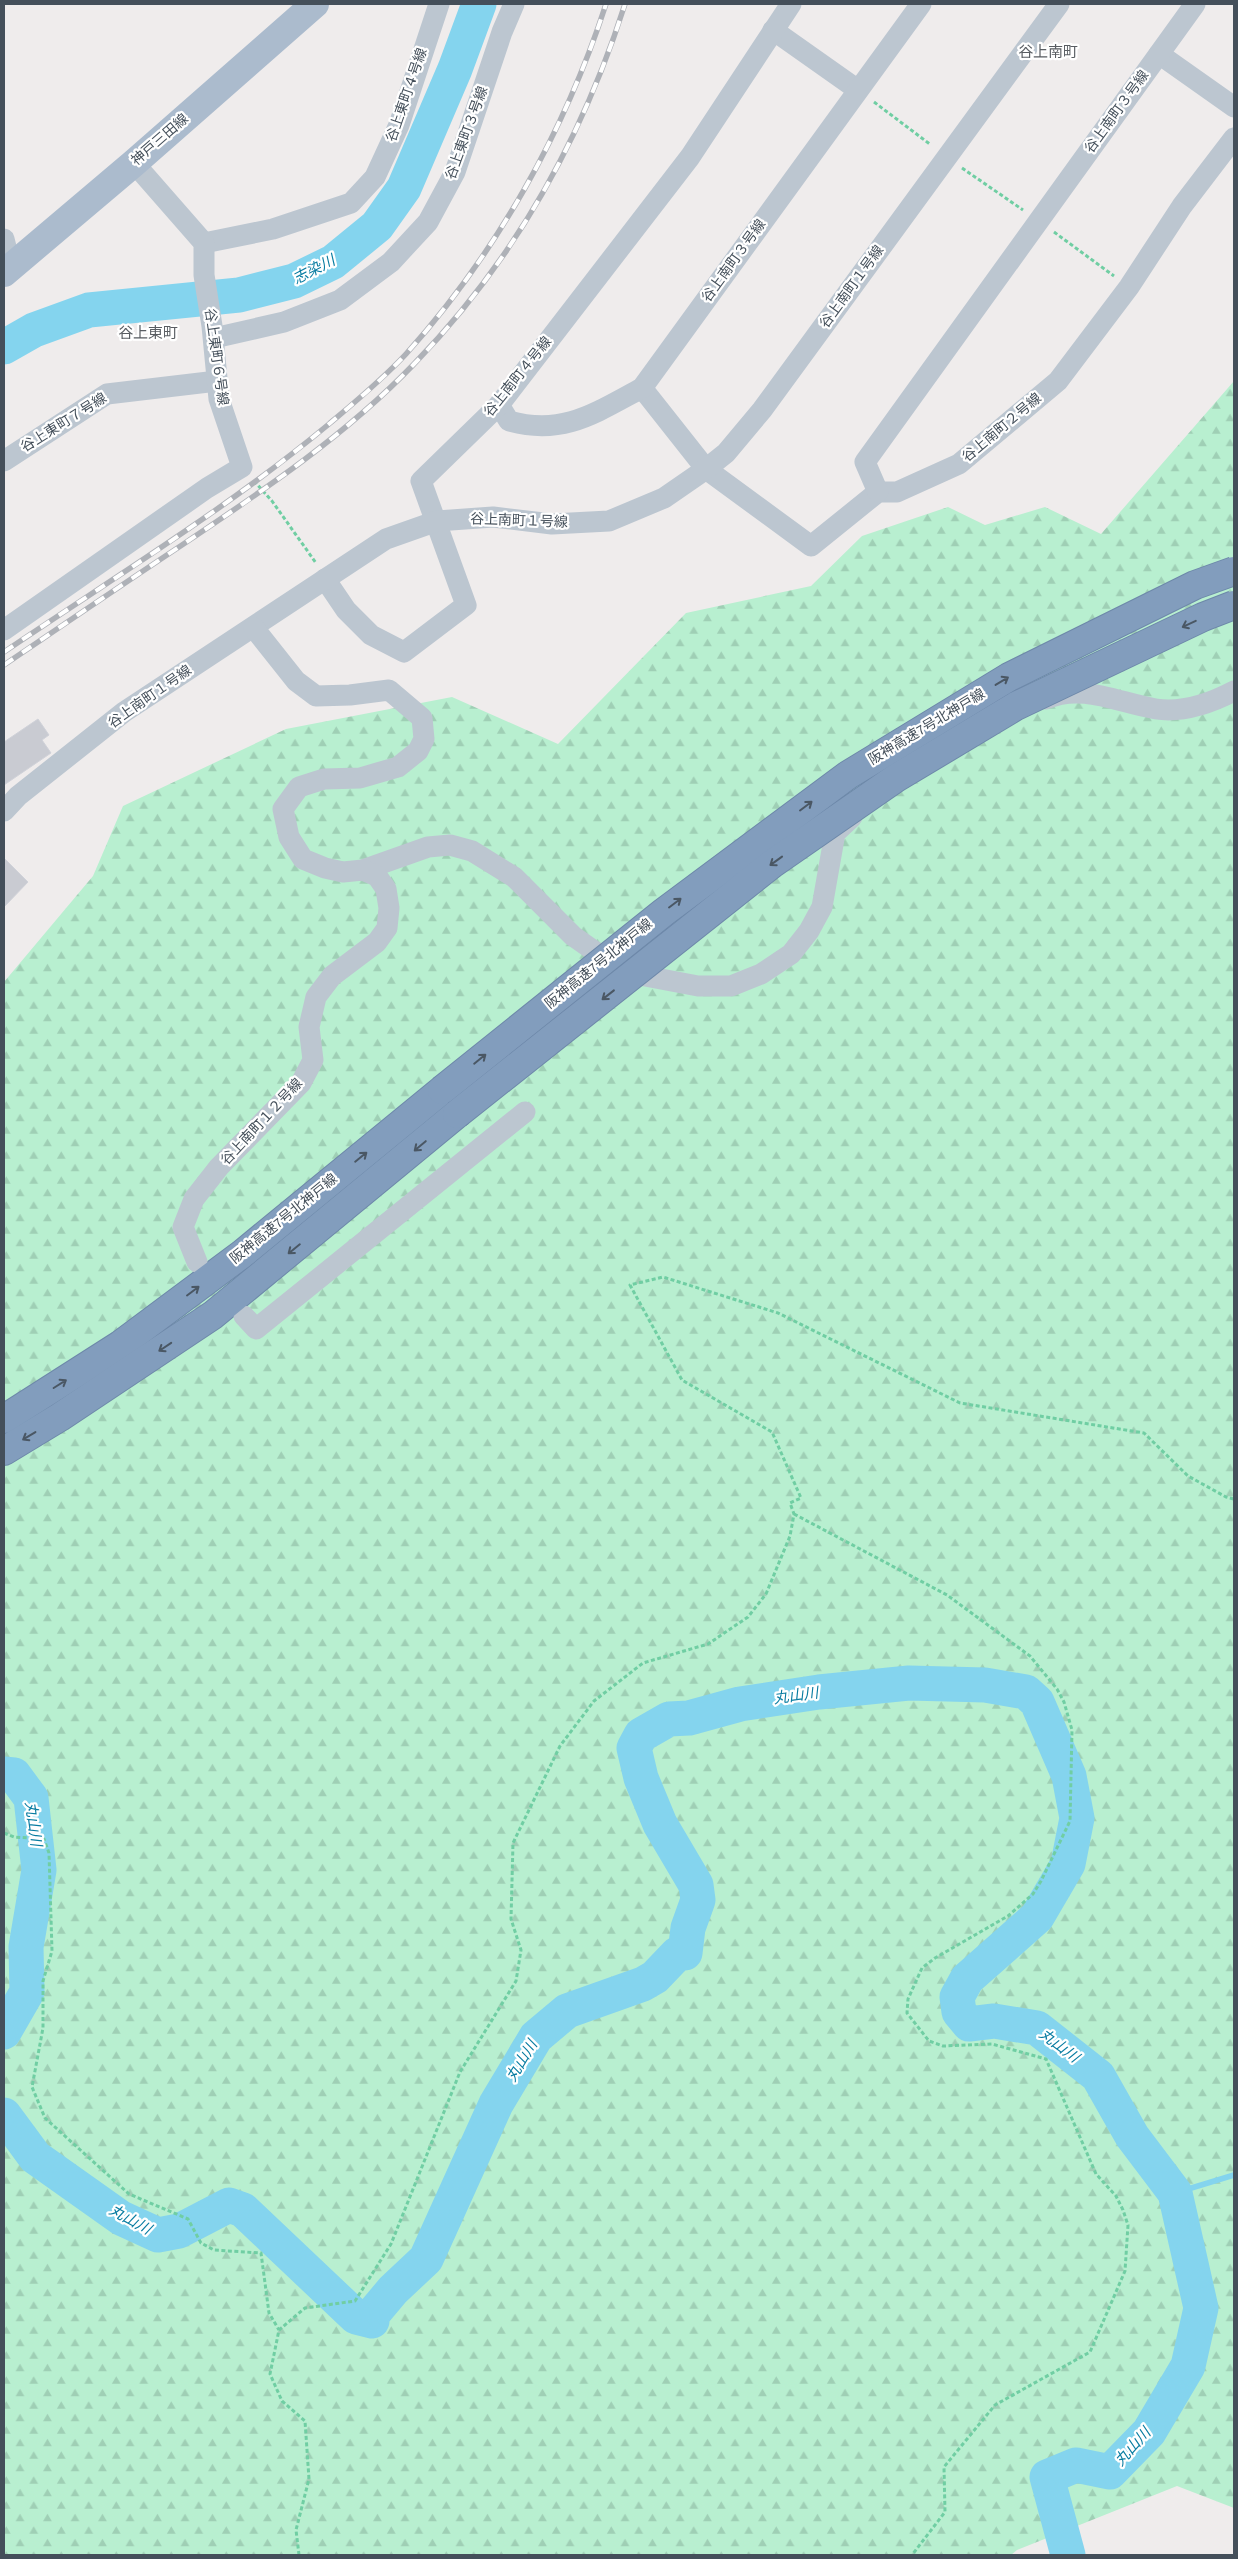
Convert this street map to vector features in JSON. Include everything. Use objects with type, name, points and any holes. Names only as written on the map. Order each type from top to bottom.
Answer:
[{"type":"highway","name":"阪神高速7号北神戸線","points":[[4,1419],[120,1345],[242,1254],[664,912],[848,775],[1009,677],[1195,585],[1234,571]]},
{"type":"highway","name":"阪神高速7号北神戸線","points":[[4,1451],[60,1417],[213,1315],[457,1114],[772,864],[896,778],[1016,706],[1203,617],[1234,605]]},
{"type":"main road","name":"神戸三田線","points":[[7,270],[134,163],[305,7]]},
{"type":"street","name":"谷上東町４号線","points":[[204,243],[273,229],[351,203],[375,177],[399,125],[439,4]]},
{"type":"street","name":"谷上東町３号線","points":[[213,332],[284,322],[340,300],[391,262],[428,222],[455,172],[502,32],[514,4]]},
{"type":"street","name":"谷上南町４号線","points":[[321,572],[346,610],[370,635],[404,652],[466,605],[422,481],[499,405],[690,158],[791,4]]},
{"type":"street","name":"谷上南町３号線","points":[[499,405],[508,421],[530,427],[563,425],[600,410],[642,388],[922,4]]},
{"type":"street","name":"谷上南町１号線","points":[[4,811],[18,796],[124,712],[254,628],[321,572],[386,539],[437,521],[493,517],[552,524],[609,520],[664,498],[726,454],[762,410],[1059,4]]},
{"type":"street","name":"谷上南町３号線","points":[[878,492],[865,462],[1195,4]]},
{"type":"street","points":[[773,30],[858,90]]},
{"type":"street","points":[[1159,54],[1234,108]]},
{"type":"street","name":"谷上南町２号線","points":[[878,492],[897,492],[959,464],[1058,381],[1129,287],[1182,206],[1234,138]]},
{"type":"street","points":[[134,163],[204,243]]},
{"type":"street","points":[[4,239],[7,270]]},
{"type":"street","name":"谷上東町６号線","points":[[204,243],[204,275],[213,332],[217,382],[220,398],[242,467]]},
{"type":"street","name":"谷上東町７号線","points":[[4,461],[107,394],[217,382]]},
{"type":"street","points":[[642,388],[706,469],[811,546],[878,492]]},
{"type":"street","points":[[5,628],[207,488],[242,467]]},
{"type":"street","points":[[254,628],[296,681],[316,696],[350,696],[389,690],[422,718],[424,739],[418,751],[398,767],[360,778],[324,779],[299,787],[283,810],[289,837],[303,859],[325,868],[343,872],[364,870],[428,847],[450,845],[472,851],[514,877],[573,936],[624,972],[698,986],[731,986],[761,974],[791,954],[809,931],[822,907],[835,834],[868,802],[922,762],[1001,719],[1055,695],[1090,693],[1157,709],[1189,708],[1218,700],[1234,692]]},
{"type":"street","name":"谷上南町１２号線","points":[[197,1262],[183,1227],[194,1200],[219,1167],[301,1083],[313,1060],[309,1027],[316,997],[332,976],[377,942],[387,928],[389,908],[386,889],[377,876],[364,870]]},
{"type":"street","points":[[244,1316],[256,1329],[525,1112]]},
{"type":"path","points":[[858,90],[947,157],[1129,287]]},
{"type":"path","points":[[242,467],[272,501],[321,572]]},
{"type":"path","points":[[299,2555],[296,2530],[309,2479],[305,2421],[282,2401],[270,2374],[279,2330],[306,2308],[355,2301],[391,2244],[460,2072],[516,1981],[522,1950],[511,1919],[513,1844],[560,1746],[594,1702],[643,1663],[708,1644],[748,1617],[766,1594],[790,1536],[794,1514],[790,1503],[801,1498],[772,1432],[682,1380],[630,1285],[663,1277],[778,1312],[960,1403],[1144,1433],[1188,1476],[1226,1497],[1234,1499]]},
{"type":"path","points":[[794,1514],[947,1595],[1030,1656],[1058,1689],[1072,1730],[1070,1820],[1033,1894],[1008,1916],[935,1958],[922,1968],[908,1998],[907,2013],[929,2041],[943,2046],[992,2044],[1046,2059],[1096,2174],[1116,2196],[1128,2224],[1125,2271],[1090,2352],[995,2404],[944,2467],[945,2512],[912,2555]]},
{"type":"path","points":[[4,1833],[44,1840],[49,1853],[52,1951],[43,1981],[43,2028],[32,2087],[45,2118],[129,2194],[188,2219],[201,2242],[214,2250],[261,2253],[270,2313],[279,2330]]},
{"type":"green space","points":[[1234,381],[1234,2508],[1177,2486],[1017,2550],[1011,2555],[4,2555],[4,982],[93,876],[123,806],[286,729],[452,697],[558,744],[686,613],[811,586],[862,536],[948,507],[985,525],[1045,507],[1101,534]]},
{"type":"building","points":[[38,719],[49,735],[42,740],[51,753],[4,785],[4,742]]},
{"type":"building","points":[[4,858],[28,882],[4,907]]},
{"type":"waterway","name":"志染川","points":[[4,347],[34,330],[89,310],[239,295],[294,281],[333,262],[377,226],[404,188],[455,69],[479,4]]},
{"type":"waterway","name":"丸山川","points":[[4,2115],[35,2157],[121,2218],[158,2235],[179,2231],[229,2205],[243,2210],[356,2317],[372,2321],[372,2315],[393,2290],[426,2259],[496,2104],[536,2037],[567,2011],[643,1984],[655,1977],[677,1954],[685,1953],[688,1928],[698,1900],[696,1885],[660,1824],[641,1778],[634,1748],[641,1735],[669,1719],[689,1718],[740,1704],[819,1692],[909,1683],[985,1685],[1026,1692],[1037,1702],[1069,1776],[1077,1818],[1068,1864],[1037,1917],[967,1979],[957,1997],[959,2012],[969,2024],[994,2021],[1037,2028],[1098,2076],[1132,2136],[1175,2193],[1201,2308],[1188,2366],[1149,2432],[1110,2472],[1076,2465],[1047,2477],[1068,2555]]},
{"type":"waterway","name":"丸山川","points":[[4,1774],[14,1775],[31,1798],[39,1870],[26,1947],[27,1992],[4,2032]]},
{"type":"waterway","points":[[1175,2193],[1234,2175]]},
{"type":"railway","points":[[4,652],[251,485],[329,424],[406,354],[469,275],[498,233],[524,189],[570,98],[606,4]]},
{"type":"railway","points":[[4,665],[243,504],[303,460],[361,414],[414,364],[483,283],[541,196],[566,150],[588,103],[608,54],[625,4]]},
{"type":"district","name":"谷上南町","points":[[1048,52]]},
{"type":"district","name":"谷上東町","points":[[148,333]]}]
